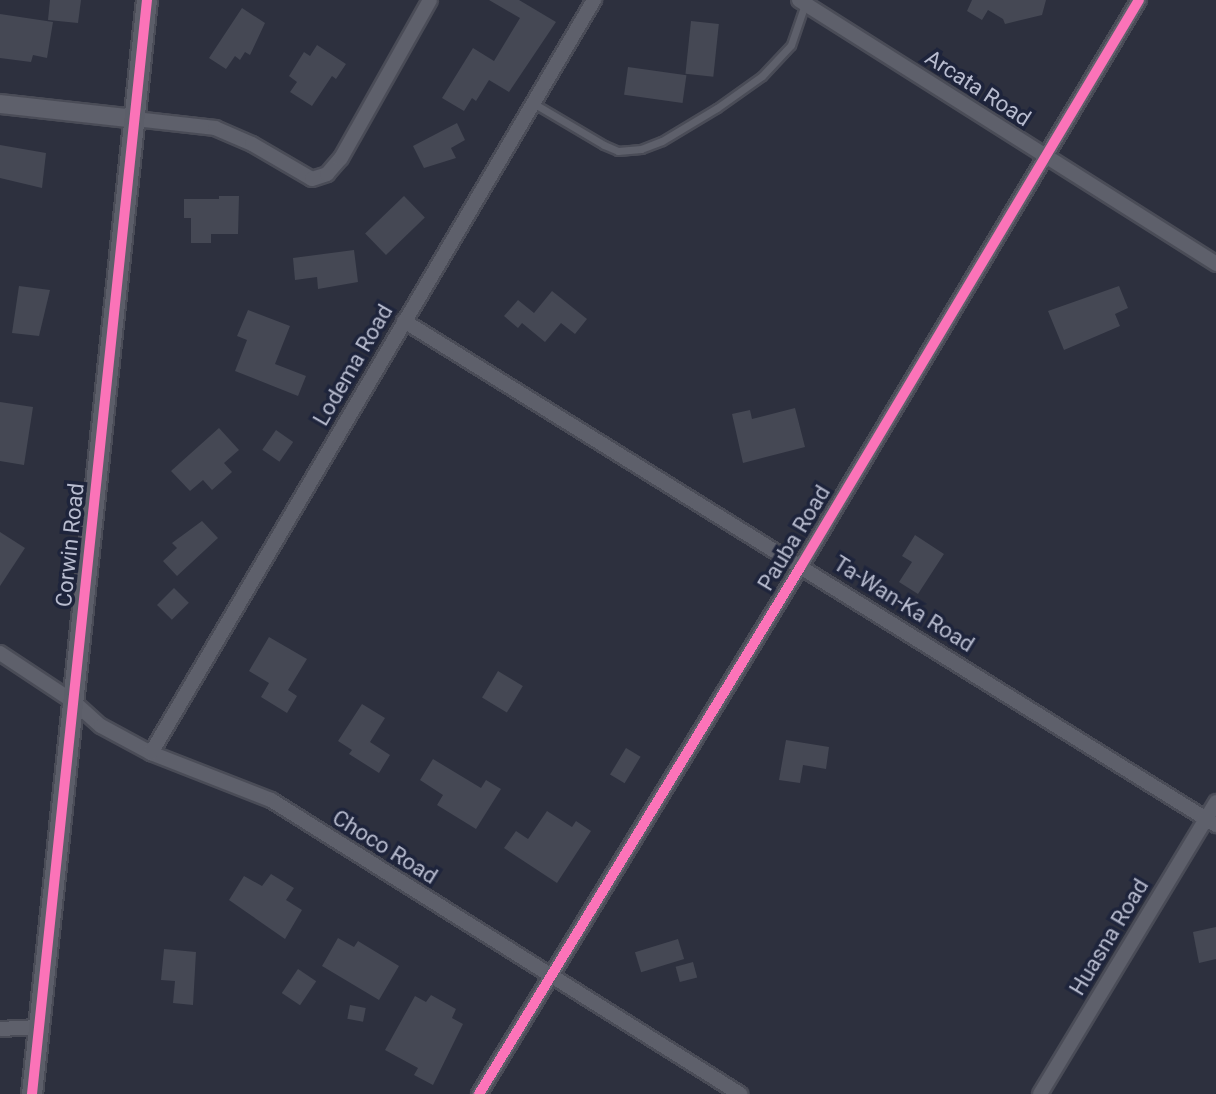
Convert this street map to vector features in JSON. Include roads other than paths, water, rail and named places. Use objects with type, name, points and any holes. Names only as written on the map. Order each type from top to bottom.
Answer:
[{"type":"main road","name":"Corwin Road","points":[[32,1094],[147,0]]},
{"type":"street","points":[[0,104],[215,128],[252,144],[312,179],[327,174],[341,158],[430,0]]},
{"type":"street","name":"Lodema Road","points":[[151,753],[594,0]]},
{"type":"street","name":"Pauba Road","points":[[479,1094],[801,566],[1139,0]]},
{"type":"street","name":"Arcata Road","points":[[802,2],[1216,264]]},
{"type":"street","name":"Ta-Wan-Ka Road","points":[[404,321],[1211,822]]},
{"type":"street","name":"Choco Road","points":[[0,653],[74,702],[101,726],[151,753],[271,800],[740,1094]]},
{"type":"street","name":"Huasna Road","points":[[1040,1094],[1211,822],[1216,802]]},
{"type":"street","points":[[0,1029],[39,1027]]},
{"type":"lane","points":[[533,103],[618,151],[641,149],[695,121],[762,76],[791,45],[802,2]]}]
